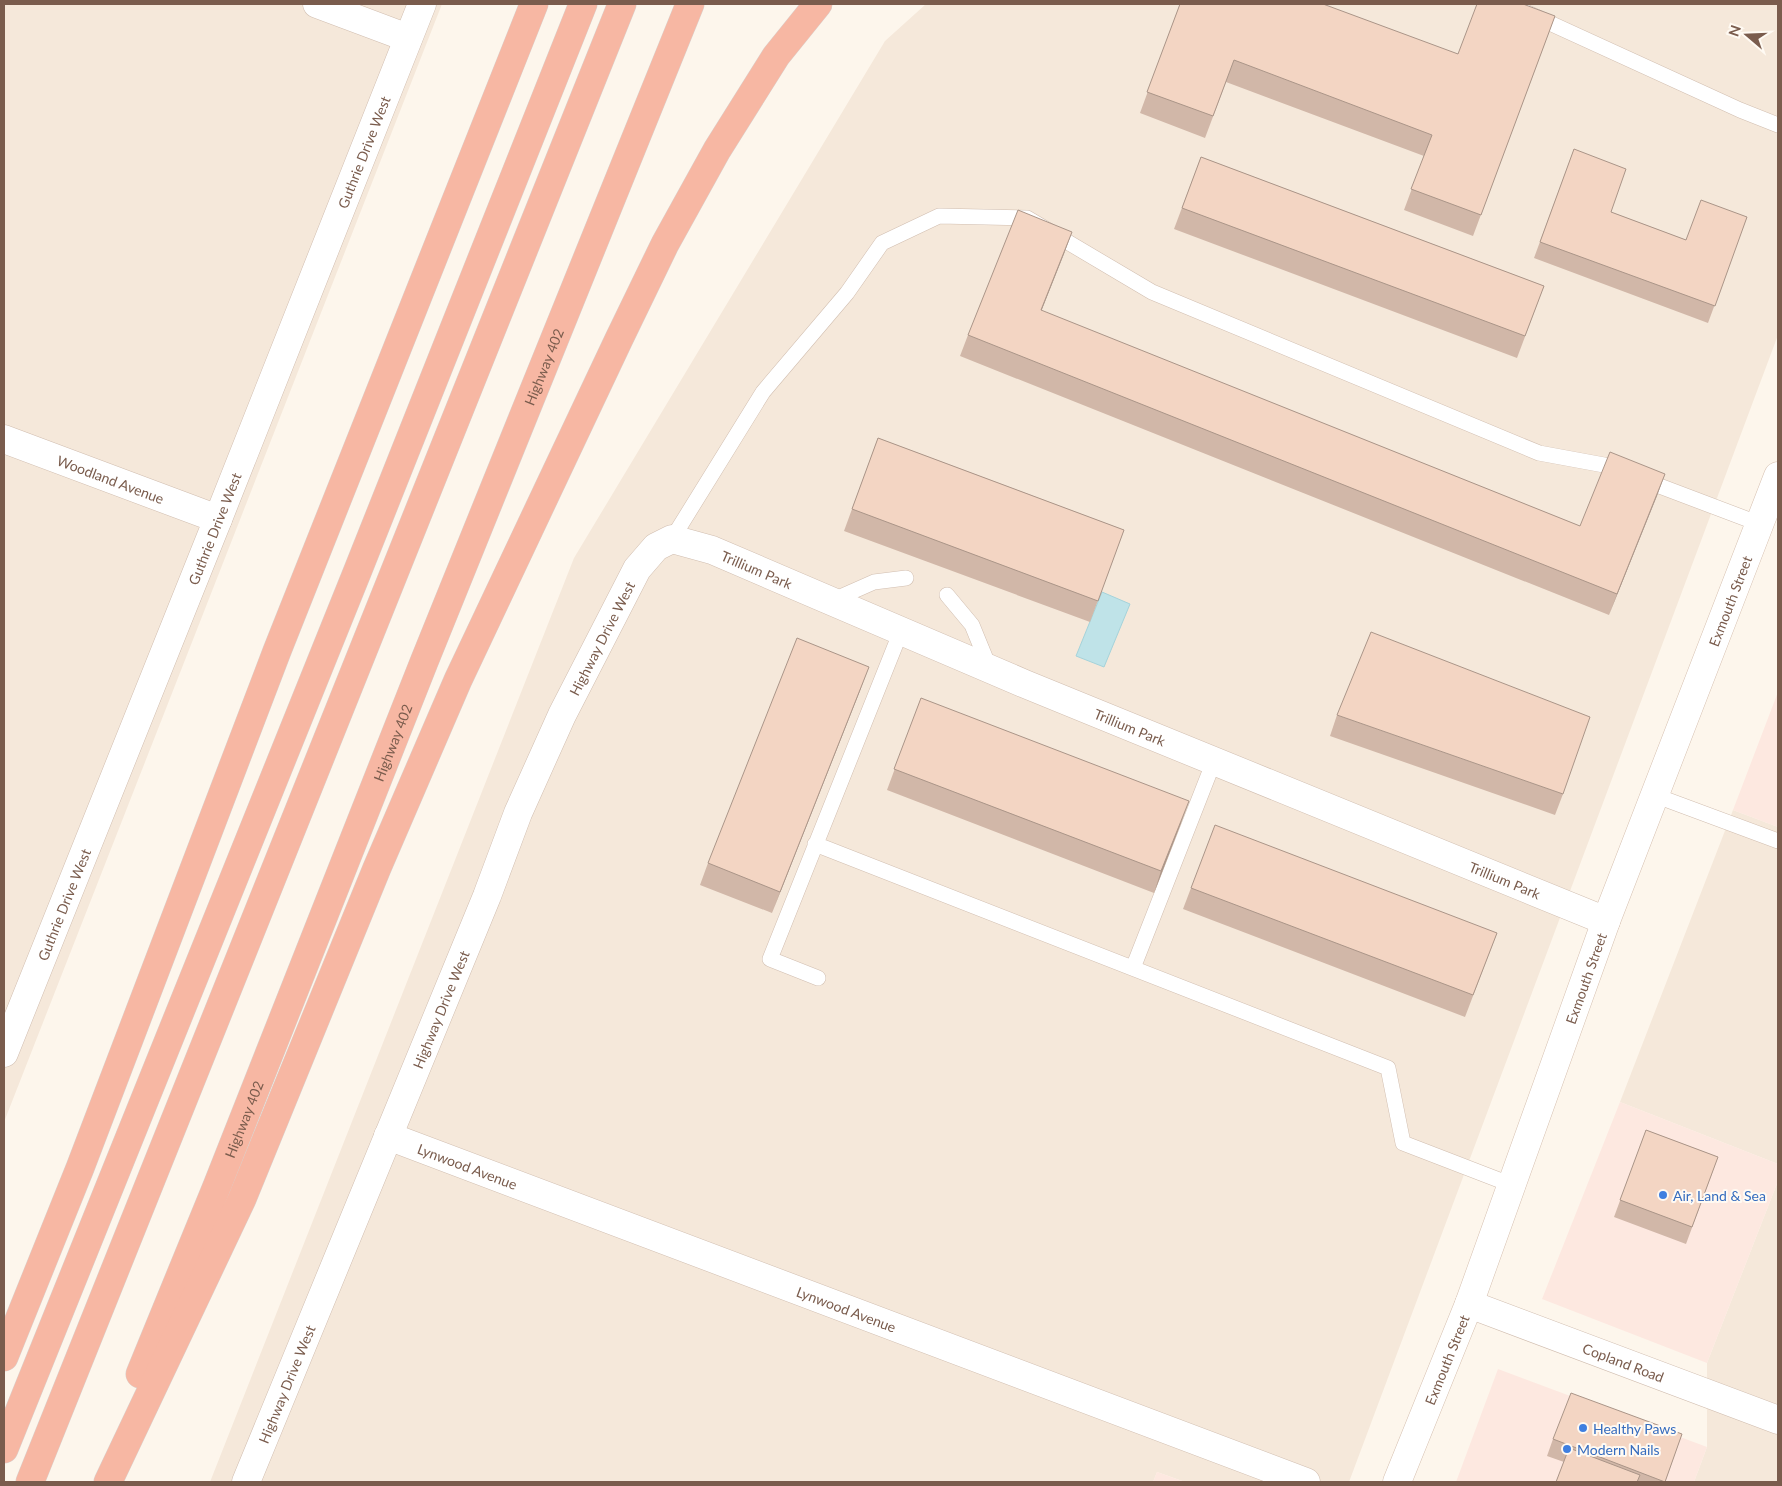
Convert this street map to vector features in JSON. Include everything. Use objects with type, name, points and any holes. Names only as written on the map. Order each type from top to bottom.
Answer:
[{"type":"highway","points":[[4,1357],[80,1168],[280,642],[534,4]]},
{"type":"highway","points":[[4,1449],[583,4]]},
{"type":"highway","points":[[30,1482],[622,4]]},
{"type":"highway","name":"Highway 402","points":[[96,1482],[217,1186],[428,653],[690,4]]},
{"type":"highway","points":[[108,1482],[242,1199],[376,868],[458,680],[618,339],[665,244],[717,150],[776,56],[818,4]]},
{"type":"street","points":[[316,4],[408,38]]},
{"type":"street","name":"Guthrie Drive West","points":[[4,1053],[422,4]]},
{"type":"street","name":"Woodland Avenue","points":[[4,438],[218,519]]},
{"type":"street","name":"Exmouth Street","points":[[1397,1482],[1469,1304],[1606,921],[1778,476]]},
{"type":"street","name":"Trillium Park","points":[[664,543],[712,550],[990,669],[1606,921]]},
{"type":"street","name":"Highway Drive West","points":[[246,1482],[487,896],[518,814],[562,715],[637,569],[664,543]]},
{"type":"street","name":"Lynwood Avenue","points":[[388,1136],[1306,1482]]},
{"type":"street","name":"Copland Road","points":[[1469,1304],[1778,1420]]},
{"type":"lane","points":[[1508,4],[1740,110],[1778,125]]},
{"type":"lane","points":[[664,543],[763,392],[847,293],[882,242],[938,216],[1027,218],[1152,292],[1539,453],[1604,465],[1760,524]]},
{"type":"lane","points":[[831,601],[874,582],[906,578]]},
{"type":"lane","points":[[947,594],[972,625],[990,669]]},
{"type":"lane","points":[[818,978],[770,959],[901,631]]},
{"type":"lane","points":[[1133,968],[1214,761]]},
{"type":"lane","points":[[1654,795],[1778,841]]},
{"type":"lane","points":[[815,844],[1388,1068],[1403,1143],[1512,1185]]},
{"type":"shaded area","points":[[4,4],[442,4],[4,1122]]},
{"type":"shaded area","points":[[926,4],[1778,4],[1778,335],[1349,1482],[1185,1482],[1157,1472],[1153,1482],[210,1482],[574,558],[885,41]]},
{"type":"shaded area","points":[[1778,692],[1778,827],[1733,810]]},
{"type":"shaded area","points":[[1733,810],[1778,827],[1778,1164],[1620,1102]]},
{"type":"shaded area","points":[[1620,1102],[1778,1164],[1778,1181],[1707,1363],[1542,1299]]},
{"type":"shaded area","points":[[1778,1181],[1778,1482],[1694,1482],[1707,1447],[1707,1363]]},
{"type":"shaded area","points":[[1498,1369],[1707,1447],[1694,1482],[1456,1482]]},
{"type":"shaded area","points":[[1157,1472],[1185,1482],[1153,1482]]},
{"type":"water","points":[[1102,592],[1130,604],[1104,667],[1076,656]]},
{"type":"building","points":[[1180,4],[1323,4],[1458,54],[1477,4],[1523,4],[1555,16],[1481,215],[1411,189],[1432,135],[1234,60],[1213,116],[1147,92]]},
{"type":"building","points":[[1574,149],[1626,169],[1611,212],[1686,240],[1701,200],[1747,217],[1715,306],[1540,242]]},
{"type":"building","points":[[1201,157],[1544,286],[1525,336],[1182,208]]},
{"type":"building","points":[[1018,210],[1072,232],[1041,310],[1580,526],[1610,452],[1665,474],[1617,594],[968,335]]},
{"type":"building","points":[[878,438],[1124,530],[1098,601],[852,509]]},
{"type":"building","points":[[1371,632],[1590,717],[1563,794],[1337,715]]},
{"type":"building","points":[[797,638],[869,667],[780,892],[708,863]]},
{"type":"building","points":[[921,698],[1189,801],[1161,871],[894,769]]},
{"type":"building","points":[[1215,825],[1497,933],[1473,995],[1191,888]]},
{"type":"building","name":"Air, Land & Sea","points":[[1646,1130],[1718,1157],[1692,1227],[1620,1200]]},
{"type":"building","points":[[1571,1393],[1682,1434],[1665,1482],[1553,1439]]},
{"type":"building","points":[[1569,1448],[1640,1475],[1637,1482],[1556,1482]]},
{"type":"place","name":"Air, Land & Sea","points":[[1663,1195]]},
{"type":"place","name":"Healthy Paws","points":[[1583,1428]]},
{"type":"place","name":"Modern Nails","points":[[1567,1449]]}]
